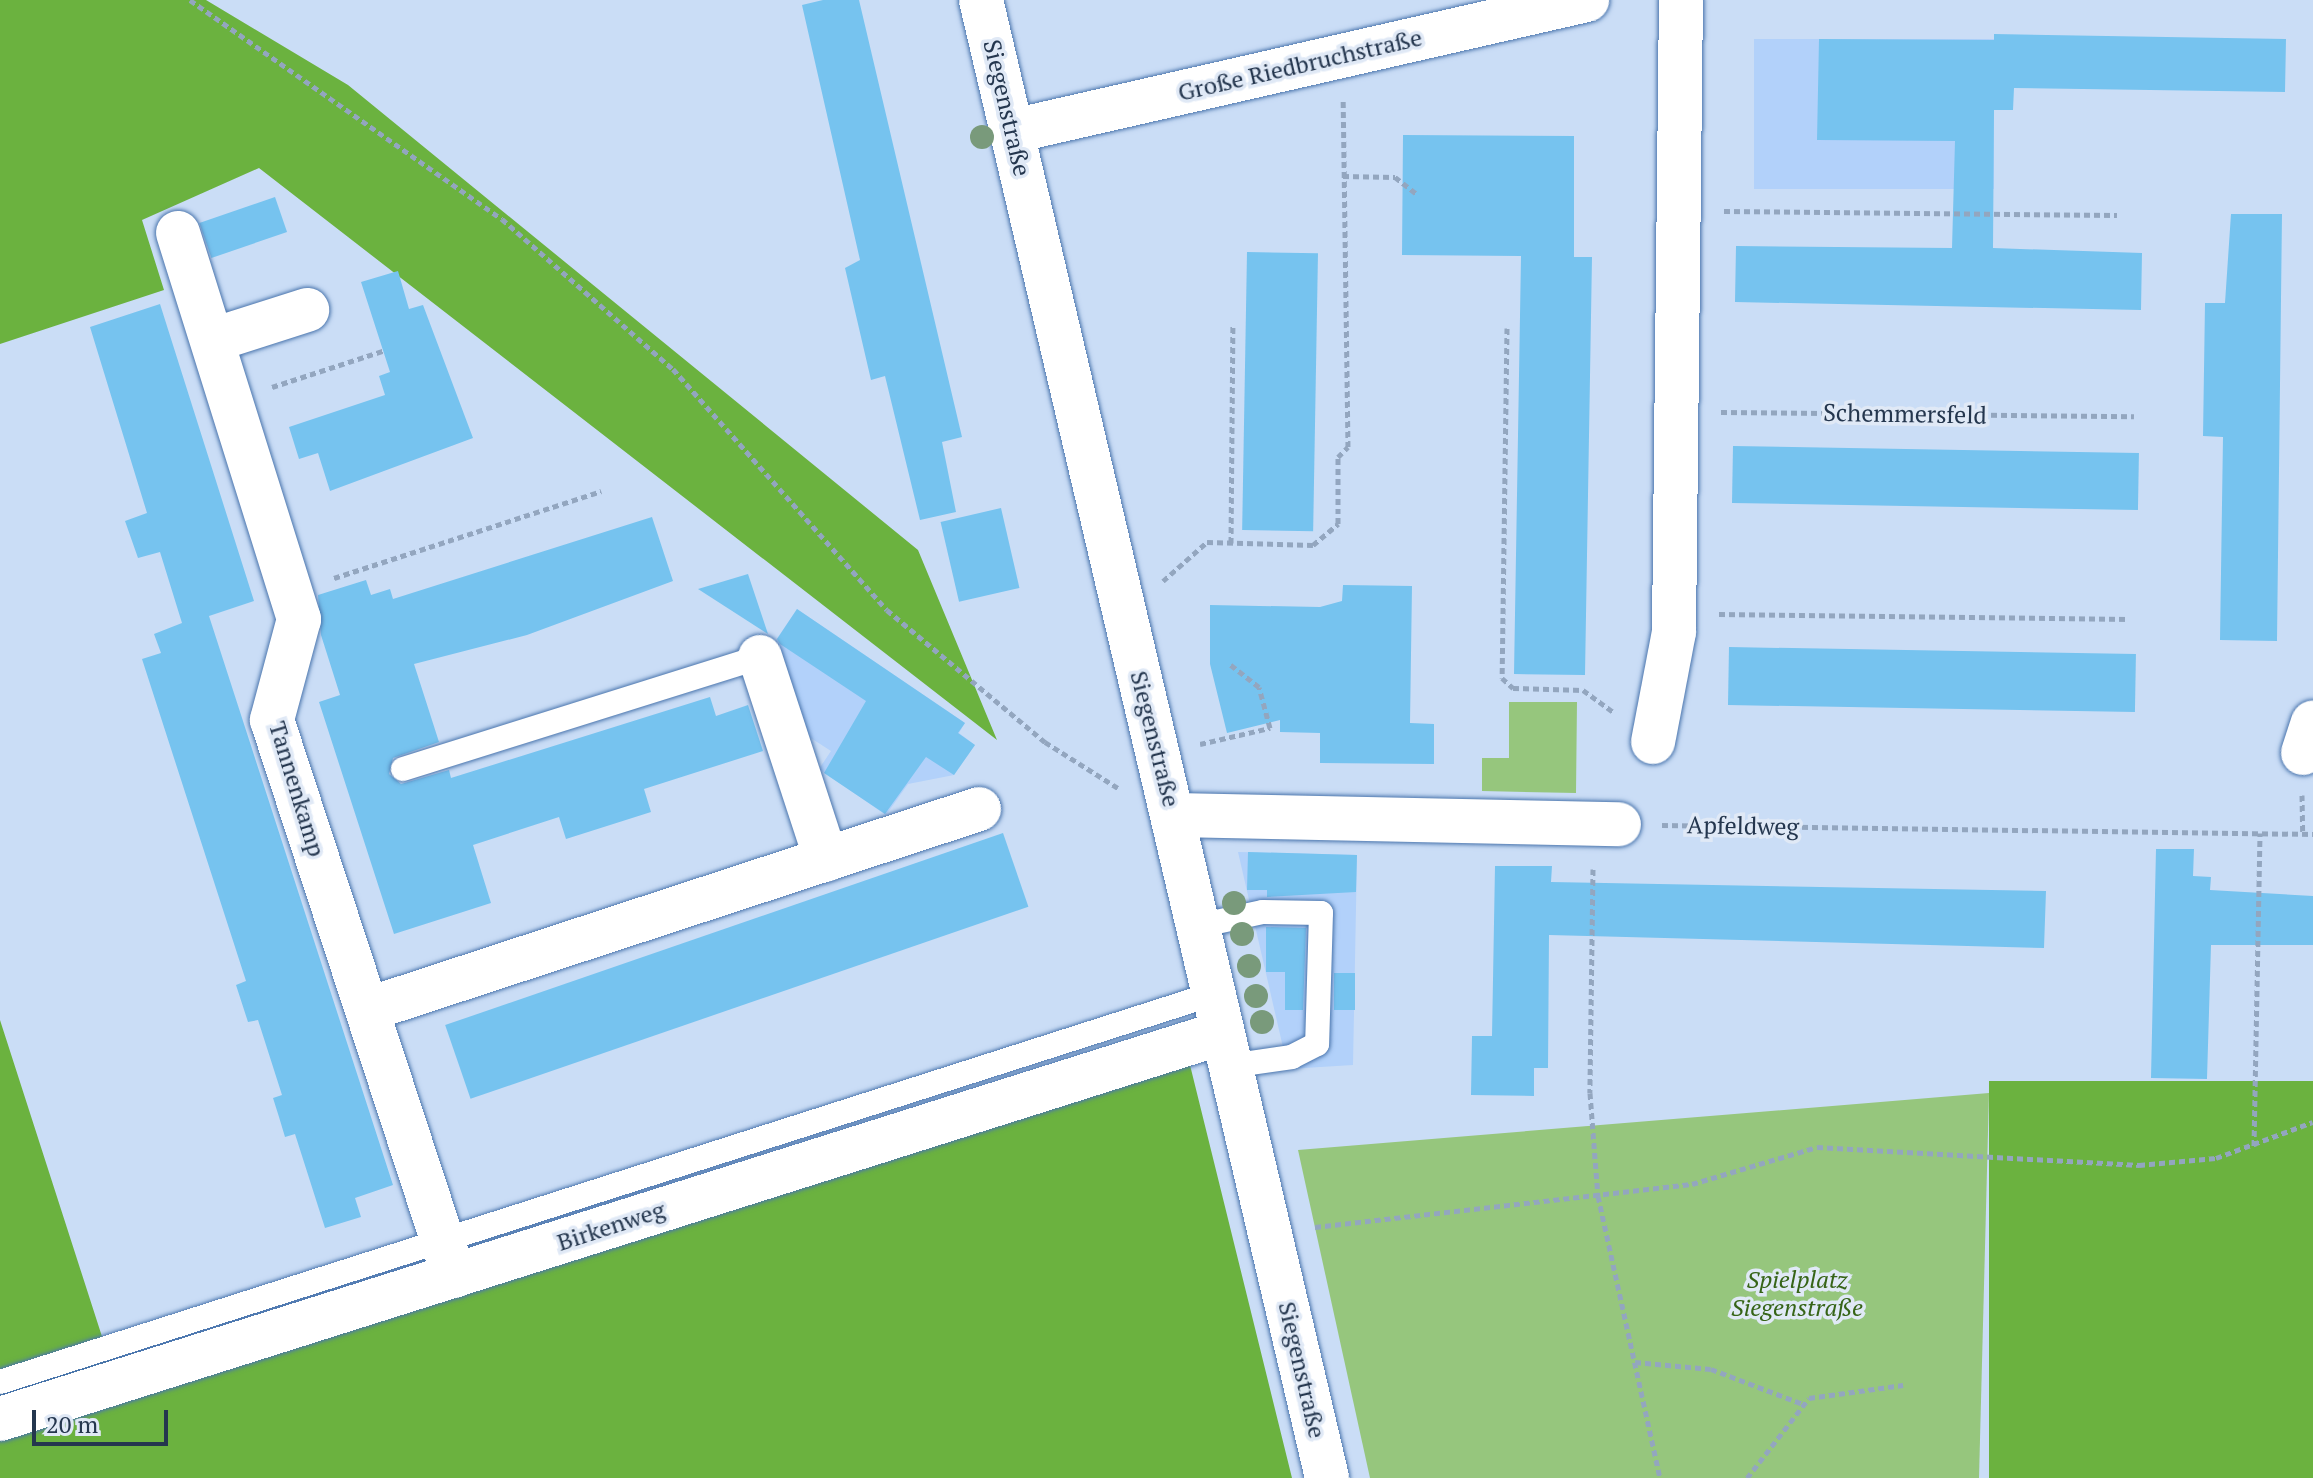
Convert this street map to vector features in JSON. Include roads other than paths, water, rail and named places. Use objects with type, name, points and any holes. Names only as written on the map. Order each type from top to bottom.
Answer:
[{"type":"street","name":"Siegenstraße","points":[[981,0],[1327,1478]]},
{"type":"street","name":"Große Riedbruchstraße","points":[[1013,131],[1587,0]]},
{"type":"street","points":[[1653,742],[1674,614],[1681,0]]},
{"type":"street","name":"Tannenkamp","points":[[178,233],[299,619],[272,720],[449,1258]]},
{"type":"street","points":[[213,340],[307,310]]},
{"type":"street","points":[[760,657],[826,859]]},
{"type":"street","points":[[369,1009],[979,809]]},
{"type":"street","points":[[1174,815],[1606,824]]},
{"type":"street","name":"Birkenweg","points":[[0,1419],[449,1258],[1221,1031]]},
{"type":"lane","points":[[403,769],[760,657]]},
{"type":"lane","points":[[1198,926],[1263,912],[1321,913],[1317,1044],[1292,1057],[1221,1031]]},
{"type":"lane","points":[[0,1382],[449,1258]]},
{"type":"park label","name":"Spielplatz Siegenstraße","points":[[1797,1294]]}]
